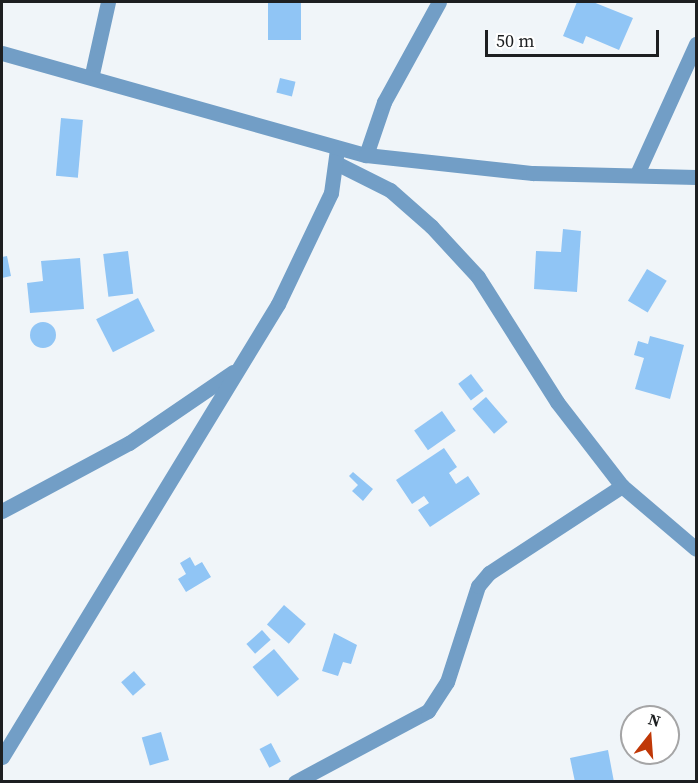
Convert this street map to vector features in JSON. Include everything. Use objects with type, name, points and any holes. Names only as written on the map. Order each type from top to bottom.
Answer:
[{"type":"street","points":[[92,74],[108,2]]},
{"type":"street","points":[[366,155],[384,102],[440,2]]},
{"type":"street","points":[[637,174],[696,44]]},
{"type":"street","points":[[2,53],[92,74],[338,156],[409,203],[478,277],[557,402],[622,486],[696,549]]},
{"type":"street","points":[[338,156],[366,155],[478,169],[696,177]]},
{"type":"street","points":[[2,757],[238,369],[315,233],[338,156]]},
{"type":"street","points":[[2,510],[129,443],[238,369]]},
{"type":"street","points":[[295,782],[428,711],[447,682],[477,586],[489,573],[622,486]]},
{"type":"building","points":[[268,2],[301,2],[301,40],[268,40]]},
{"type":"building","points":[[577,2],[593,2],[633,18],[619,50],[586,36],[583,44],[563,36]]},
{"type":"building","points":[[280,78],[296,82],[292,96],[276,93]]},
{"type":"building","points":[[61,118],[83,120],[78,178],[56,176]]},
{"type":"building","points":[[563,229],[581,231],[577,292],[534,289],[536,251],[561,252]]},
{"type":"building","points":[[128,251],[133,294],[108,297],[103,254]]},
{"type":"building","points":[[7,256],[11,276],[2,278],[2,257]]},
{"type":"building","points":[[80,258],[84,309],[30,313],[27,283],[43,281],[41,261]]},
{"type":"building","points":[[647,269],[667,281],[648,313],[628,301]]},
{"type":"building","points":[[138,298],[155,331],[113,352],[96,319]]},
{"type":"building","points":[[43,322],[52,326],[56,335],[52,344],[43,348],[34,344],[30,335],[34,326]]},
{"type":"building","points":[[650,336],[684,345],[670,399],[635,389],[644,358],[634,355],[638,341],[648,344]]},
{"type":"building","points":[[471,374],[484,391],[471,400],[458,384]]},
{"type":"building","points":[[486,397],[508,422],[494,434],[472,409]]},
{"type":"building","points":[[442,411],[456,431],[428,450],[414,431]]},
{"type":"building","points":[[444,448],[457,467],[449,473],[456,484],[468,476],[480,494],[430,527],[418,510],[429,503],[424,496],[412,504],[396,480]]},
{"type":"building","points":[[353,472],[373,489],[363,501],[352,491],[358,485],[349,476]]},
{"type":"building","points":[[190,557],[195,566],[202,562],[211,577],[186,592],[178,579],[186,574],[180,563]]},
{"type":"building","points":[[284,605],[306,624],[289,644],[267,625]]},
{"type":"building","points":[[262,630],[271,640],[255,654],[246,644]]},
{"type":"building","points":[[334,633],[357,645],[351,664],[343,662],[338,676],[322,671]]},
{"type":"building","points":[[274,649],[299,679],[278,697],[253,667]]},
{"type":"building","points":[[134,671],[146,685],[133,696],[121,682]]},
{"type":"building","points":[[161,732],[169,760],[150,765],[142,738]]},
{"type":"building","points":[[271,743],[281,762],[269,768],[260,749]]},
{"type":"building","points":[[608,750],[614,782],[575,782],[570,758]]}]
